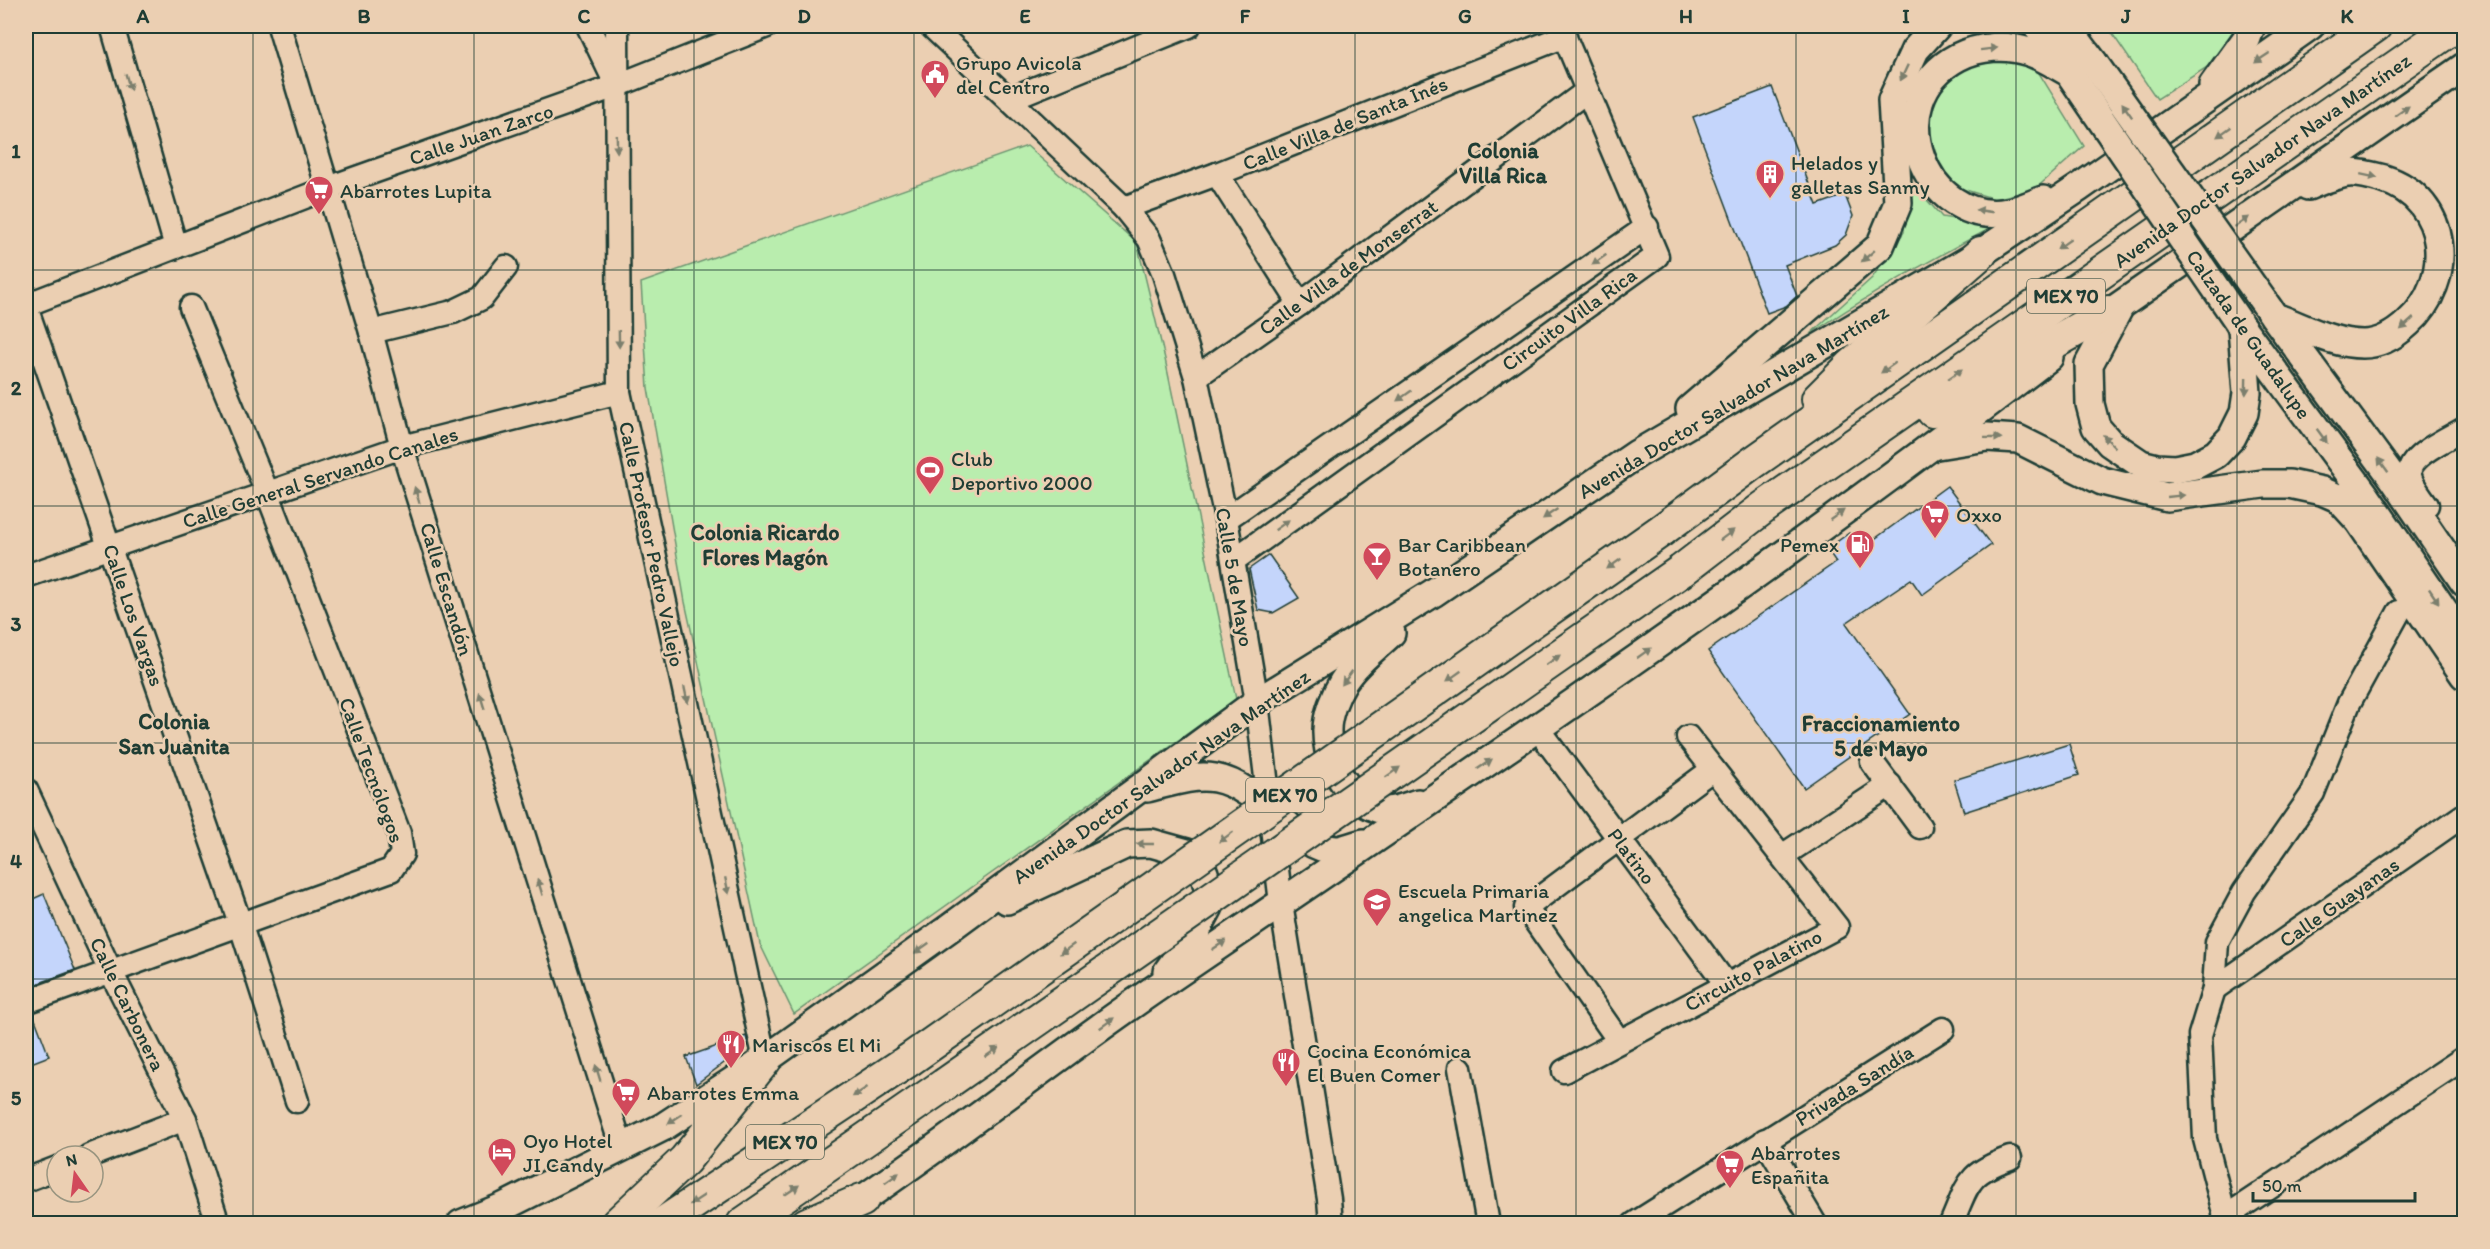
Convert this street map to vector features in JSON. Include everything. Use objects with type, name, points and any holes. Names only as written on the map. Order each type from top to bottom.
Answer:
[{"type":"highway","name":"MEX 70","points":[[662,1224],[909,1060],[2375,26]]},
{"type":"highway","name":"Avenida Doctor Salvador Nava Martínez","points":[[743,1224],[1680,571],[1763,508],[2455,26]]},
{"type":"highway","points":[[1754,462],[1851,366],[1980,254]]},
{"type":"highway","points":[[1763,508],[2116,306]]},
{"type":"highway","points":[[617,1224],[686,1160],[765,1060]]},
{"type":"highway","points":[[807,1224],[862,1200]]},
{"type":"main road","points":[[1637,454],[1880,246],[1898,203],[1892,100],[1915,51],[1937,26]]},
{"type":"main road","points":[[2080,187],[2008,212],[1975,210],[1951,199],[1941,190],[1922,158],[1914,131],[1918,103],[1934,75],[1948,63],[1967,52],[1992,46],[2029,52],[2081,68],[2086,26]]},
{"type":"main road","points":[[2205,98],[2247,38],[2251,26]]},
{"type":"main road","name":"Avenida Doctor Salvador Nava Martínez","points":[[461,1224],[503,1207],[663,1127],[765,1060],[951,927],[1257,702],[1433,593],[1637,454],[1980,254],[2310,26]]},
{"type":"main road","name":"Calzada de Guadalupe","points":[[2049,29],[2273,314],[2393,478],[2464,582]]},
{"type":"main road","name":"Avenida Doctor Salvador Nava Martínez","points":[[827,1224],[1154,990],[1538,729],[1935,446],[2116,306],[2274,200],[2464,67]]},
{"type":"main road","name":"Calzada de Guadalupe","points":[[2081,68],[2240,325],[2366,496],[2464,640]]},
{"type":"main road","points":[[2273,314],[2333,340],[2363,344],[2382,340],[2400,331],[2424,306],[2435,285],[2439,252],[2433,222],[2423,205],[2401,186],[2381,179],[2349,173],[2316,182],[2274,200]]},
{"type":"main road","points":[[2116,306],[2089,364],[2090,404],[2096,427],[2110,443],[2141,464],[2157,468],[2175,469],[2195,465],[2216,454],[2232,437],[2244,413],[2247,393],[2240,325]]},
{"type":"main road","points":[[1935,446],[1987,437],[2018,439],[2103,481],[2167,497],[2263,484],[2289,484],[2322,491],[2338,498],[2375,543],[2464,675]]},
{"type":"main road","points":[[1433,593],[1359,663],[1343,682],[1333,703],[1326,728],[1328,748],[1343,782],[1364,803],[1385,811],[1427,801],[1455,784]]},
{"type":"main road","points":[[1137,790],[1200,777],[1216,778],[1234,784],[1259,799],[1309,842],[1321,847],[1337,850],[1374,840]]},
{"type":"main road","points":[[951,927],[1127,844],[1151,843],[1174,848],[1187,853],[1199,863],[1208,887],[1209,907],[1194,935],[1154,990]]},
{"type":"street","points":[[112,26],[176,247]]},
{"type":"street","name":"Calle Escandón","points":[[279,26],[371,332],[402,447],[622,1149]]},
{"type":"street","name":"Calle Profesor Pedro Vallejo","points":[[588,26],[616,86],[619,392],[765,1060]]},
{"type":"street","points":[[616,86],[617,26]]},
{"type":"street","name":"Calle Juan Zarco","points":[[26,306],[328,188],[616,86],[767,26]]},
{"type":"street","name":"Calle 5 de Mayo","points":[[932,26],[1124,208],[1149,239],[1164,274],[1196,377],[1234,560],[1257,702],[1281,903],[1331,1224]]},
{"type":"street","points":[[1009,99],[1189,26]]},
{"type":"street","name":"Circuito Villa Rica","points":[[1234,560],[1657,255],[1563,31]]},
{"type":"street","name":"Calle Villa de Santa Inés","points":[[1124,208],[1218,174],[1563,31]]},
{"type":"street","name":"Calle Villa de Monserrat","points":[[1196,377],[1300,304],[1587,91]]},
{"type":"street","points":[[1218,174],[1300,304]]},
{"type":"street","name":"Circuito Villa Rica","points":[[1226,519],[1647,227]]},
{"type":"street","points":[[371,332],[453,312],[483,298],[506,267]]},
{"type":"street","name":"Calle Los Vargas","points":[[26,306],[240,923],[297,1101]]},
{"type":"street","name":"Calle Tecnólogos","points":[[26,1002],[391,870],[402,854],[399,833],[267,492],[191,307]]},
{"type":"street","points":[[1437,373],[1455,400]]},
{"type":"street","name":"Calle General Servando Canales","points":[[26,576],[110,545],[402,447],[619,392]]},
{"type":"street","points":[[2464,429],[2414,459],[2409,468],[2410,479],[2464,561]]},
{"type":"street","points":[[2399,612],[2349,703],[2313,794],[2244,892],[2217,942],[2214,989],[2200,1035],[2205,1139],[2226,1221],[2464,1058]]},
{"type":"street","name":"Platino","points":[[1538,729],[1726,984]]},
{"type":"street","name":"Circuito Palatino","points":[[1564,1071],[1837,927],[1688,737]]},
{"type":"street","points":[[1872,762],[1920,827]]},
{"type":"street","points":[[1619,1041],[1526,908],[1713,769]]},
{"type":"street","points":[[1782,856],[1890,786]]},
{"type":"street","name":"Calle Carbonera","points":[[26,790],[35,830],[110,970],[185,1119],[218,1224]]},
{"type":"street","name":"Calle Guayanas","points":[[2214,989],[2464,814]]},
{"type":"street","name":"Privada Sandía","points":[[1634,1224],[1943,1029]]},
{"type":"street","points":[[1460,1068],[1488,1224]]},
{"type":"street","points":[[105,1150],[185,1119]]},
{"type":"street","points":[[1765,1140],[1815,1224]]},
{"type":"street","points":[[1950,1224],[1970,1181],[1984,1167],[2010,1158]]},
{"type":"street","points":[[26,1180],[45,1173]]},
{"type":"green space","points":[[2107,26],[2246,26],[2234,50],[2157,99]]},
{"type":"green space","points":[[1995,54],[2036,68],[2084,146],[2035,189],[1995,199],[1956,187],[1929,155],[1922,118],[1938,84],[1965,65]]},
{"type":"green space","name":"Club Deportivo 2000","points":[[1027,146],[1137,243],[1165,359],[1236,699],[794,1014],[760,944],[685,602],[648,388],[641,283]]},
{"type":"green space","points":[[1906,176],[1942,217],[1995,226],[1901,277],[1810,334],[1872,278],[1904,232]]},
{"type":"building","name":"Helados y galletas Sanmy","points":[[1772,87],[1817,205],[1845,195],[1853,216],[1846,235],[1835,245],[1785,265],[1797,296],[1786,306],[1767,313],[1693,117]]},
{"type":"building","points":[[1947,486],[1991,545],[1922,595],[1911,579],[1846,623],[1910,714],[1804,788],[1708,651],[1836,562],[1827,549],[1849,533],[1861,549]]},
{"type":"building","points":[[1269,555],[1299,598],[1273,613],[1258,610],[1249,569]]},
{"type":"building","points":[[2069,744],[2079,775],[1964,812],[1954,780]]},
{"type":"building","points":[[44,894],[75,970],[31,986],[26,971],[26,902]]},
{"type":"building","points":[[33,1014],[49,1056],[26,1065],[26,1015]]},
{"type":"building","points":[[746,1036],[748,1045],[696,1084],[686,1057]]},
{"type":"place","name":"Grupo Avicola del Centro","points":[[935,100]]},
{"type":"place","name":"Helados y galletas Sanmy","points":[[1770,200]]},
{"type":"place","name":"Abarrotes Lupita","points":[[319,216]]},
{"type":"place","name":"Club Deportivo 2000","points":[[930,496]]},
{"type":"place","name":"Oxxo","points":[[1935,540]]},
{"type":"place","name":"Pemex","points":[[1860,570]]},
{"type":"place","name":"Bar Caribbean Botanero","points":[[1377,582]]},
{"type":"place","name":"Escuela Primaria angelica Martinez","points":[[1377,928]]},
{"type":"place","name":"Mariscos El Mi","points":[[731,1070]]},
{"type":"place","name":"Cocina Económica El Buen Comer","points":[[1286,1088]]},
{"type":"place","name":"Abarrotes Emma","points":[[626,1118]]},
{"type":"place","name":"Oyo Hotel JI Candy","points":[[502,1178]]},
{"type":"place","name":"Abarrotes Españita","points":[[1730,1190]]},
{"type":"district","name":"Colonia Villa Rica","points":[[1503,162]]},
{"type":"district","name":"Colonia Ricardo Flores Magón","points":[[765,544]]},
{"type":"district","name":"Colonia San Juanita","points":[[174,734]]},
{"type":"district","name":"Fraccionamiento 5 de Mayo","points":[[1881,736]]}]
